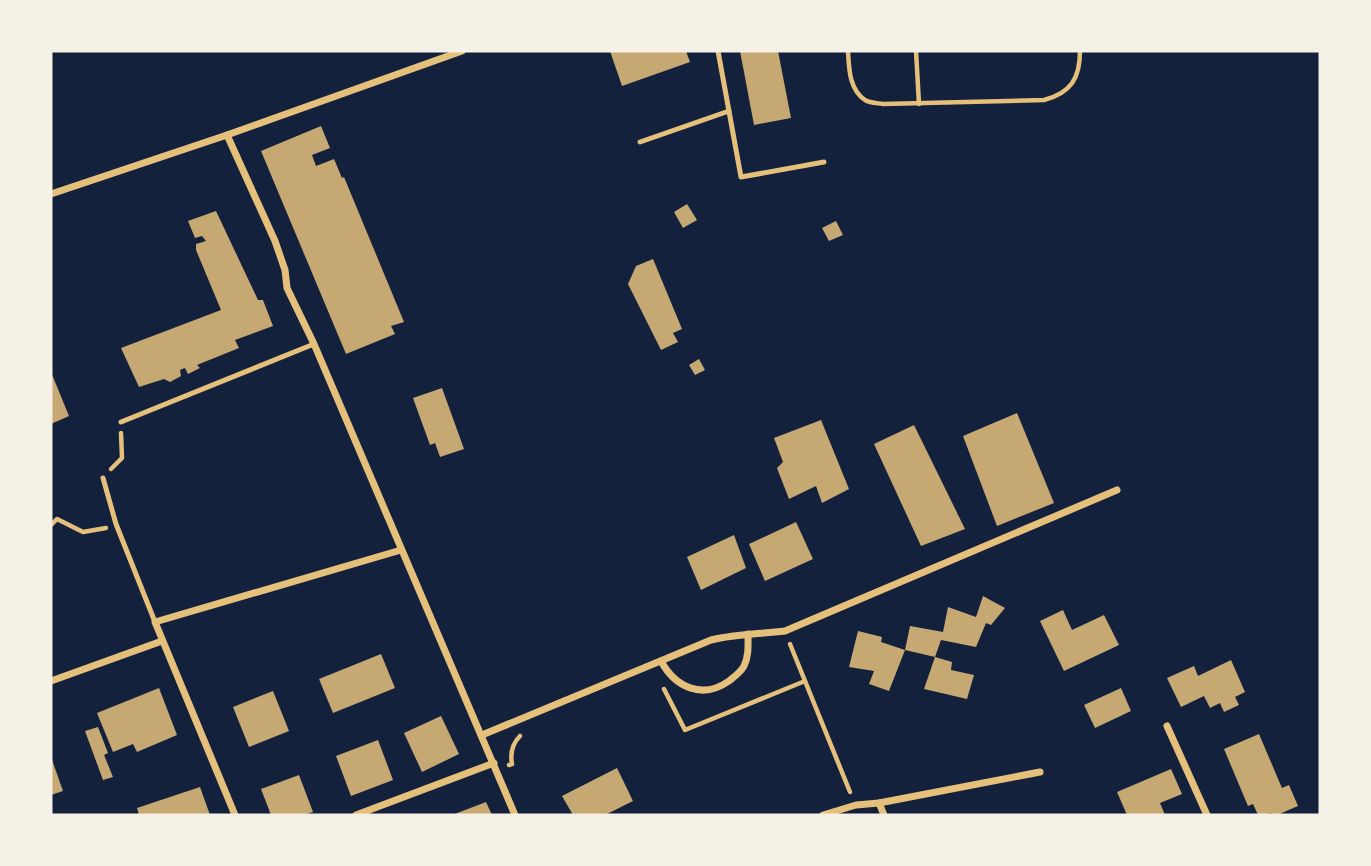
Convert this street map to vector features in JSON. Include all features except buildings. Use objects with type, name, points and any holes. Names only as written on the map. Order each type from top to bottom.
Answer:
[{"type":"street","points":[[51,194],[463,51]]},
{"type":"street","points":[[227,135],[275,241],[285,270],[287,288],[314,344],[515,815]]},
{"type":"street","points":[[482,735],[711,640],[785,631],[1117,490]]},
{"type":"street","points":[[235,815],[155,622],[401,550]]},
{"type":"street","points":[[661,661],[667,673],[684,686],[709,690],[719,687],[742,670],[748,657],[748,634]]},
{"type":"street","points":[[51,681],[162,641]]},
{"type":"street","points":[[1167,726],[1207,815]]},
{"type":"street","points":[[356,815],[494,763]]},
{"type":"street","points":[[823,815],[856,805],[1040,772]]},
{"type":"street","points":[[879,803],[884,815]]},
{"type":"lane","points":[[718,51],[741,177],[824,162]]},
{"type":"lane","points":[[640,142],[729,111]]},
{"type":"lane","points":[[121,422],[314,344]]},
{"type":"lane","points":[[103,478],[117,524],[155,622]]},
{"type":"path","points":[[848,51],[849,73],[855,89],[866,102],[883,104],[1044,100],[1058,97],[1072,85],[1080,69],[1080,51]]},
{"type":"path","points":[[916,51],[919,104]]},
{"type":"path","points":[[103,478],[122,458],[121,422]]},
{"type":"path","points":[[51,525],[57,519],[83,532],[117,524]]},
{"type":"path","points":[[785,631],[856,805]]},
{"type":"path","points":[[658,678],[685,730],[805,681]]},
{"type":"path","points":[[505,767],[512,764],[511,752],[516,739],[525,733]]}]
